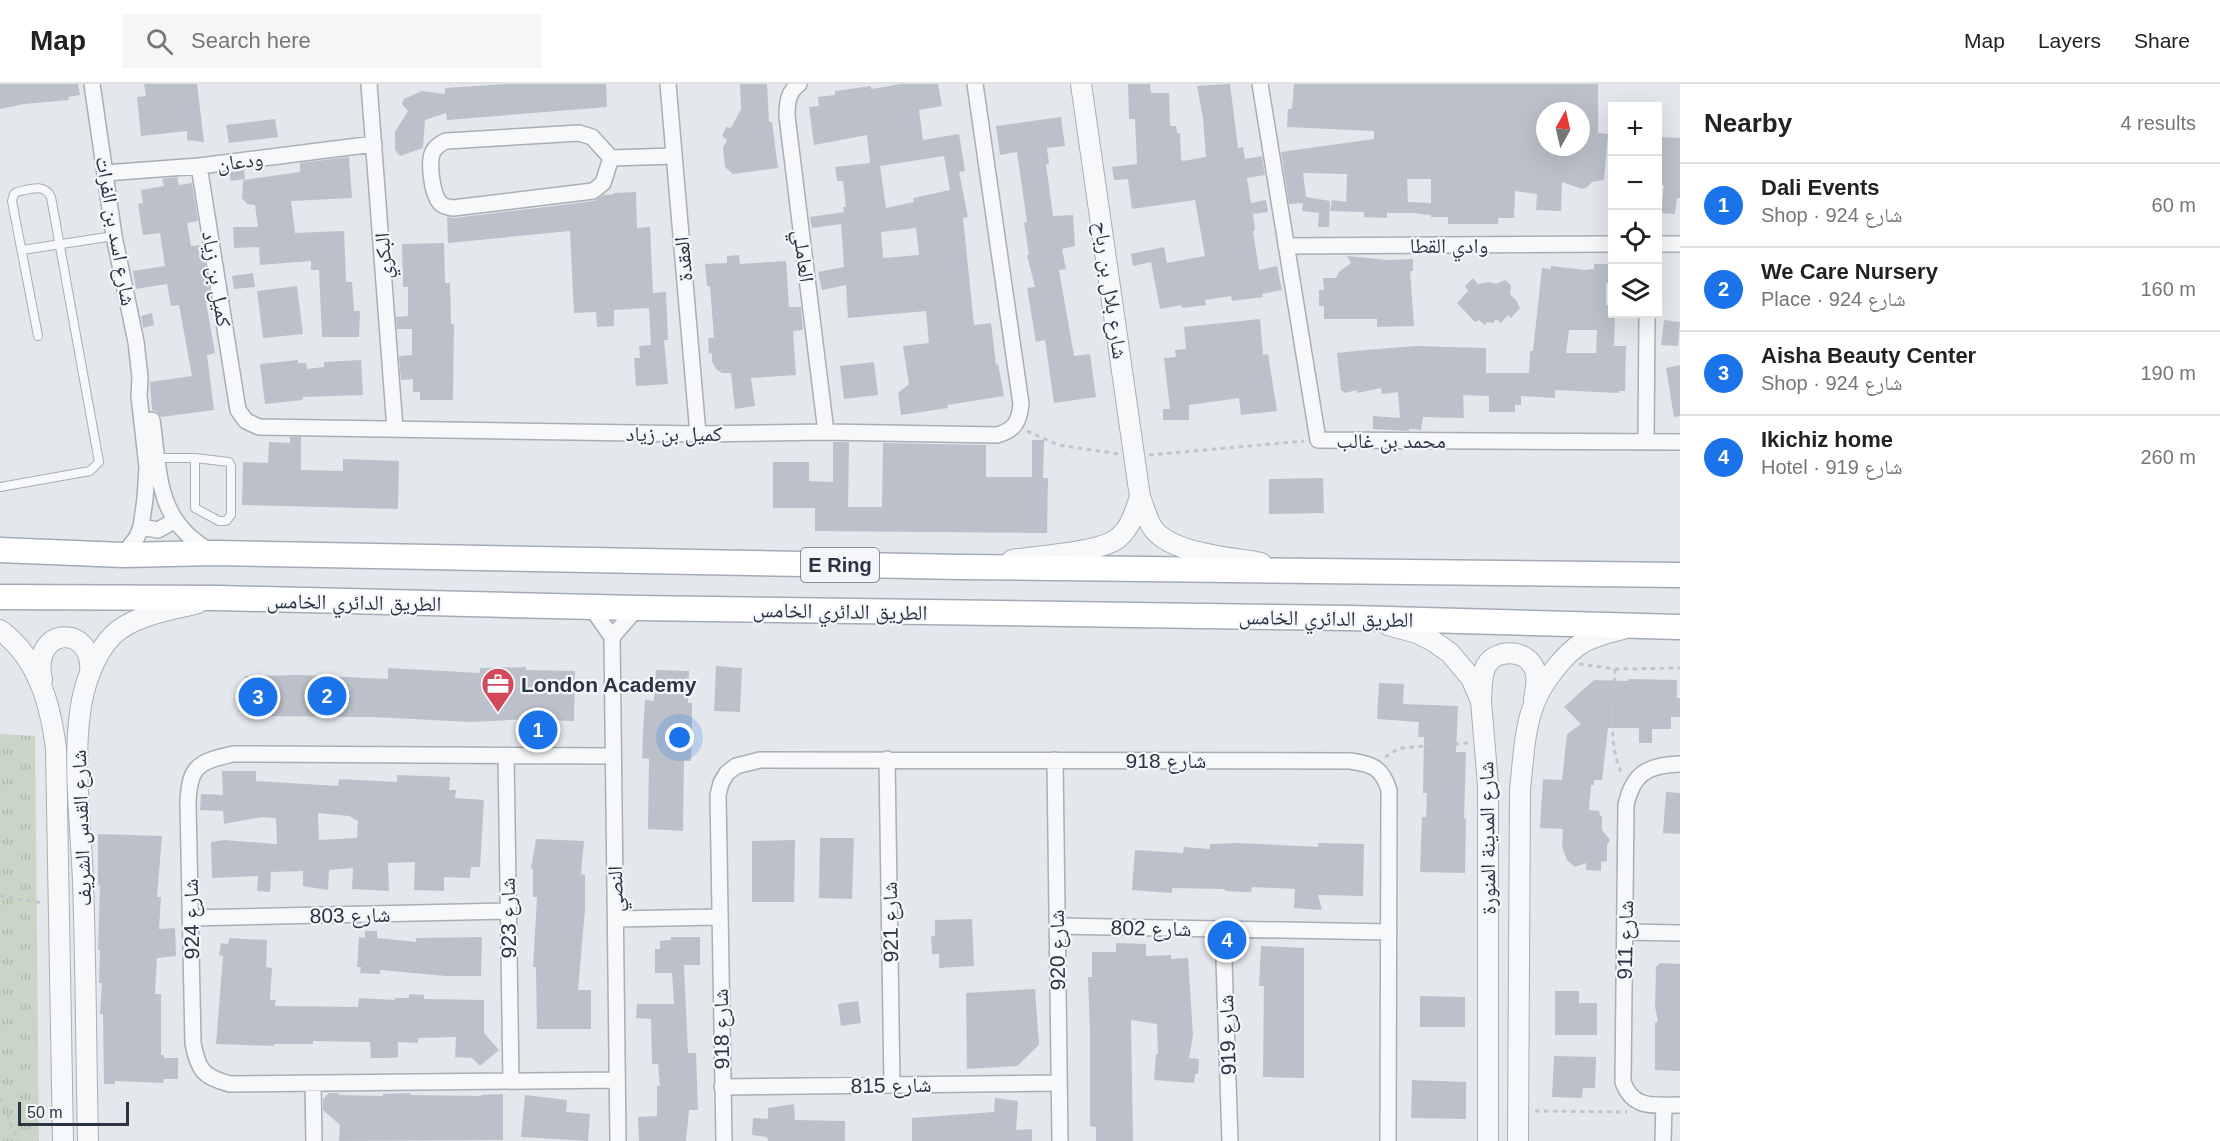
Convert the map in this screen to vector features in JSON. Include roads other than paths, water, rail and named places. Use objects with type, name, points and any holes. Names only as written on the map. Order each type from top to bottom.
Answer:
[{"type":"main road","name":"E Ring","points":[[0,550],[123,555],[215,554],[962,567],[1680,575]]},
{"type":"main road","name":"الطريق الدائري الخامس","points":[[0,597],[218,598],[637,608],[1350,618],[1637,624],[1680,627]]},
{"type":"street","name":"شارع اسد بن الفرات","points":[[92,84],[114,236],[136,342],[147,467],[146,500],[141,527],[137,537],[123,555]]},
{"type":"street","name":"البكري","points":[[369,84],[395,429]]},
{"type":"street","name":"العقدة","points":[[668,84],[698,434]]},
{"type":"street","name":"العاملي","points":[[799,84],[793,89],[787,102],[787,116],[826,432]]},
{"type":"street","name":"كميل بن زياد","points":[[200,166],[238,410],[246,421],[259,426],[698,434],[826,432],[997,435],[1008,432],[1015,425],[1020,415],[1021,404],[975,84]]},
{"type":"street","name":"شارع بلال بن رباح","points":[[1081,84],[1140,497],[1152,528],[1160,537],[1174,545],[1302,570]]},
{"type":"street","name":"محمد بن غالب","points":[[1260,84],[1318,440],[1680,442]]},
{"type":"street","points":[[611,158],[603,183],[593,191],[453,208],[444,206],[436,198],[430,164],[434,150],[446,141],[579,133],[592,137],[611,158],[674,156]]},
{"type":"street","name":"ودعان","points":[[105,173],[200,166],[374,144]]},
{"type":"street","name":"وادي القطا","points":[[1286,246],[1608,244]]},
{"type":"street","points":[[1662,244],[1680,244]]},
{"type":"street","points":[[1646,441],[1647,318]]},
{"type":"street","name":"شارع اسد بن الفرات","points":[[140,377],[147,394],[165,500],[174,521],[191,539],[215,554]]},
{"type":"street","name":"شارع بلال بن رباح","points":[[962,567],[1102,546],[1119,537],[1126,530],[1134,516],[1140,497]]},
{"type":"street","points":[[141,527],[158,530],[174,521]]},
{"type":"street","name":"شارع القدس الشريف","points":[[87,1141],[78,743],[80,713],[89,678],[102,649],[113,635],[141,619],[218,598]]},
{"type":"street","points":[[591,607],[612,637],[637,608]]},
{"type":"street","name":"شارع المدينة المنورة","points":[[1350,618],[1396,627],[1434,641],[1462,665],[1471,678],[1481,701],[1488,785],[1488,1141]]},
{"type":"street","name":"شارع المدينة المنورة","points":[[1518,1141],[1520,789],[1533,707],[1563,659],[1583,643],[1603,634],[1637,624]]},
{"type":"street","name":"شارع القدس الشريف","points":[[0,630],[19,646],[45,692],[56,748],[63,1141]]},
{"type":"street","name":"النصي","points":[[612,637],[618,1141]]},
{"type":"street","points":[[45,692],[40,670],[41,655],[51,642],[58,638],[75,639],[88,651],[89,678]]},
{"type":"street","points":[[1481,701],[1485,667],[1490,659],[1498,654],[1508,653],[1526,658],[1533,665],[1537,685],[1533,707]]},
{"type":"street","name":"شارع 924","points":[[612,756],[233,754],[213,758],[196,767],[189,785],[193,1043],[196,1061],[203,1074],[230,1084],[617,1080]]},
{"type":"street","name":"شارع 923","points":[[506,756],[511,1081]]},
{"type":"street","name":"شارع 918","points":[[724,1141],[718,795],[720,783],[736,766],[760,760],[887,759],[1350,761],[1364,763],[1376,768],[1385,776],[1389,790],[1389,932]]},
{"type":"street","name":"شارع 921","points":[[887,759],[892,1085]]},
{"type":"street","name":"شارع 920","points":[[1054,760],[1060,1141]]},
{"type":"street","name":"شارع 911","points":[[1664,1105],[1641,1103],[1631,1098],[1623,1082],[1626,805],[1630,788],[1640,775],[1656,766],[1680,764]]},
{"type":"street","name":"شارع 803","points":[[192,918],[508,911]]},
{"type":"street","points":[[616,919],[719,917]]},
{"type":"street","name":"شارع 802","points":[[1057,927],[1389,932]]},
{"type":"street","name":"شارع 919","points":[[1223,930],[1230,1141]]},
{"type":"street","points":[[1388,1141],[1389,932]]},
{"type":"street","points":[[1626,932],[1680,933]]},
{"type":"street","name":"شارع 815","points":[[722,1087],[1059,1083]]},
{"type":"street","points":[[313,1084],[314,1141]]},
{"type":"street","points":[[1663,1141],[1664,1105],[1680,1105]]},
{"type":"lane","points":[[0,487],[90,471],[99,462],[51,197],[47,190],[39,188],[17,192],[12,197],[38,336]]},
{"type":"lane","points":[[22,250],[114,236]]},
{"type":"lane","points":[[158,458],[195,458],[230,463],[231,515],[226,521],[219,521],[195,508],[195,458]]},
{"type":"place","name":"We Care Nursery","points":[[327,696]]},
{"type":"place","name":"Aisha Beauty Center","points":[[258,697]]},
{"type":"place","name":"London Academy","points":[[498,713]]},
{"type":"place","name":"Dali Events","points":[[538,730]]},
{"type":"place","name":"Ikichiz home","points":[[1227,940]]}]
